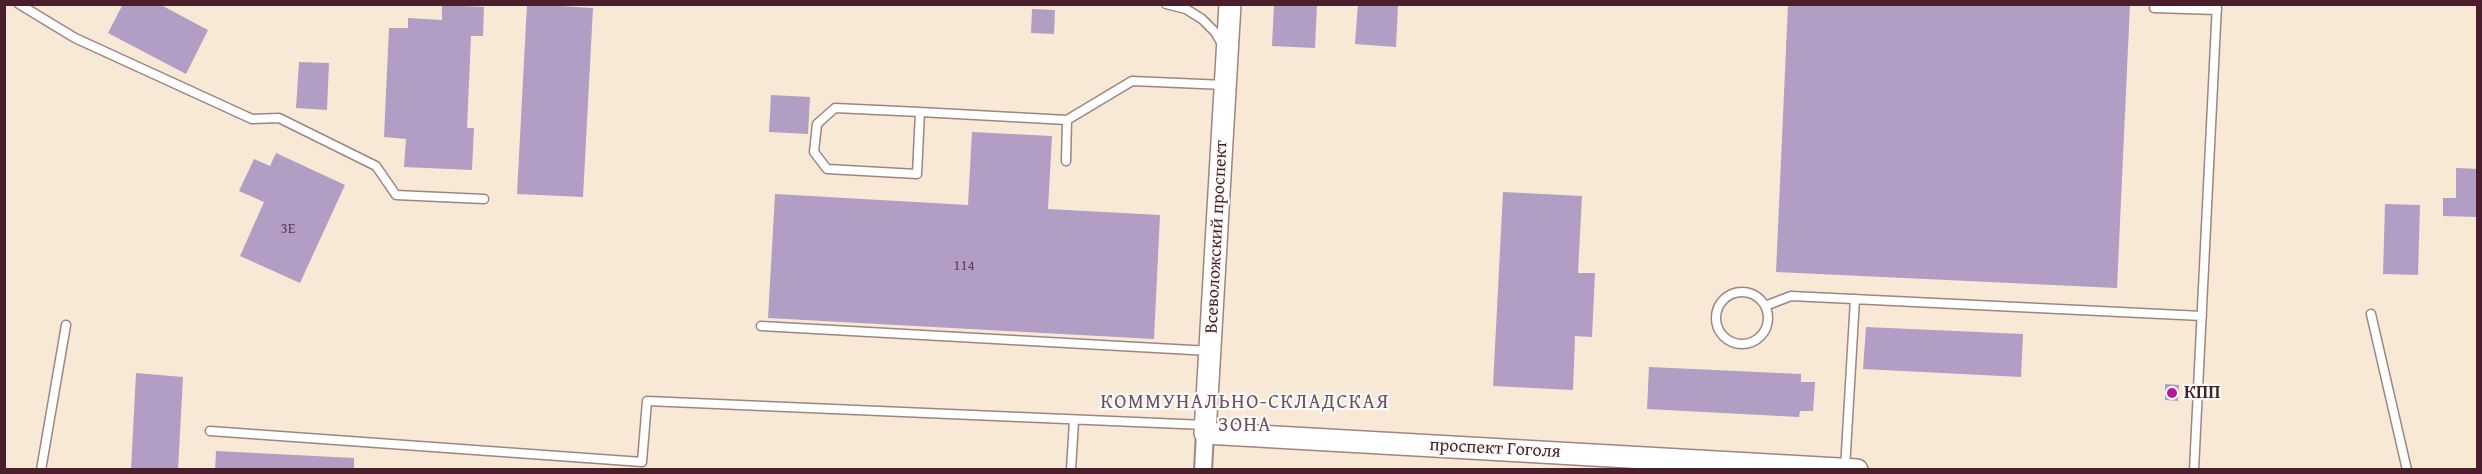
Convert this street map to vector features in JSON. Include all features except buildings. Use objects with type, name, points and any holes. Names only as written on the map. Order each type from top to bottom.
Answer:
[{"type":"street","name":"Всеволожский проспект","points":[[1203,470],[1230,4]]},
{"type":"street","name":"проспект Гоголя","points":[[1206,429],[1855,469]]},
{"type":"lane","points":[[19,4],[75,38],[252,119],[279,118],[376,166],[396,195],[484,199]]},
{"type":"lane","points":[[1166,4],[1186,9],[1202,19],[1215,32],[1227,52]]},
{"type":"lane","points":[[2154,8],[2217,7],[2194,470]]},
{"type":"lane","points":[[920,112],[916,174],[827,169],[814,152],[817,124],[835,108],[920,112],[1067,120],[1132,81],[1226,85]]},
{"type":"lane","points":[[1066,161],[1067,120]]},
{"type":"lane","points":[[1739,292],[1749,293],[1765,306],[1767,326],[1754,341],[1734,343],[1719,331],[1716,311],[1729,295],[1739,292]]},
{"type":"lane","points":[[1765,306],[1791,296],[2202,316]]},
{"type":"lane","points":[[1845,469],[1855,299]]},
{"type":"lane","points":[[2370,314],[2407,470]]},
{"type":"lane","points":[[41,470],[66,325]]},
{"type":"lane","points":[[761,326],[1210,351]]},
{"type":"lane","points":[[210,431],[642,462],[647,401],[1206,429]]},
{"type":"lane","points":[[1071,470],[1074,421]]},
{"type":"place","name":"КПП","points":[[2172,393]]},
{"type":"district","name":"КОММУНАЛЬНО-СКЛАДСКАЯ ЗОНА","points":[[1245,414]]}]
